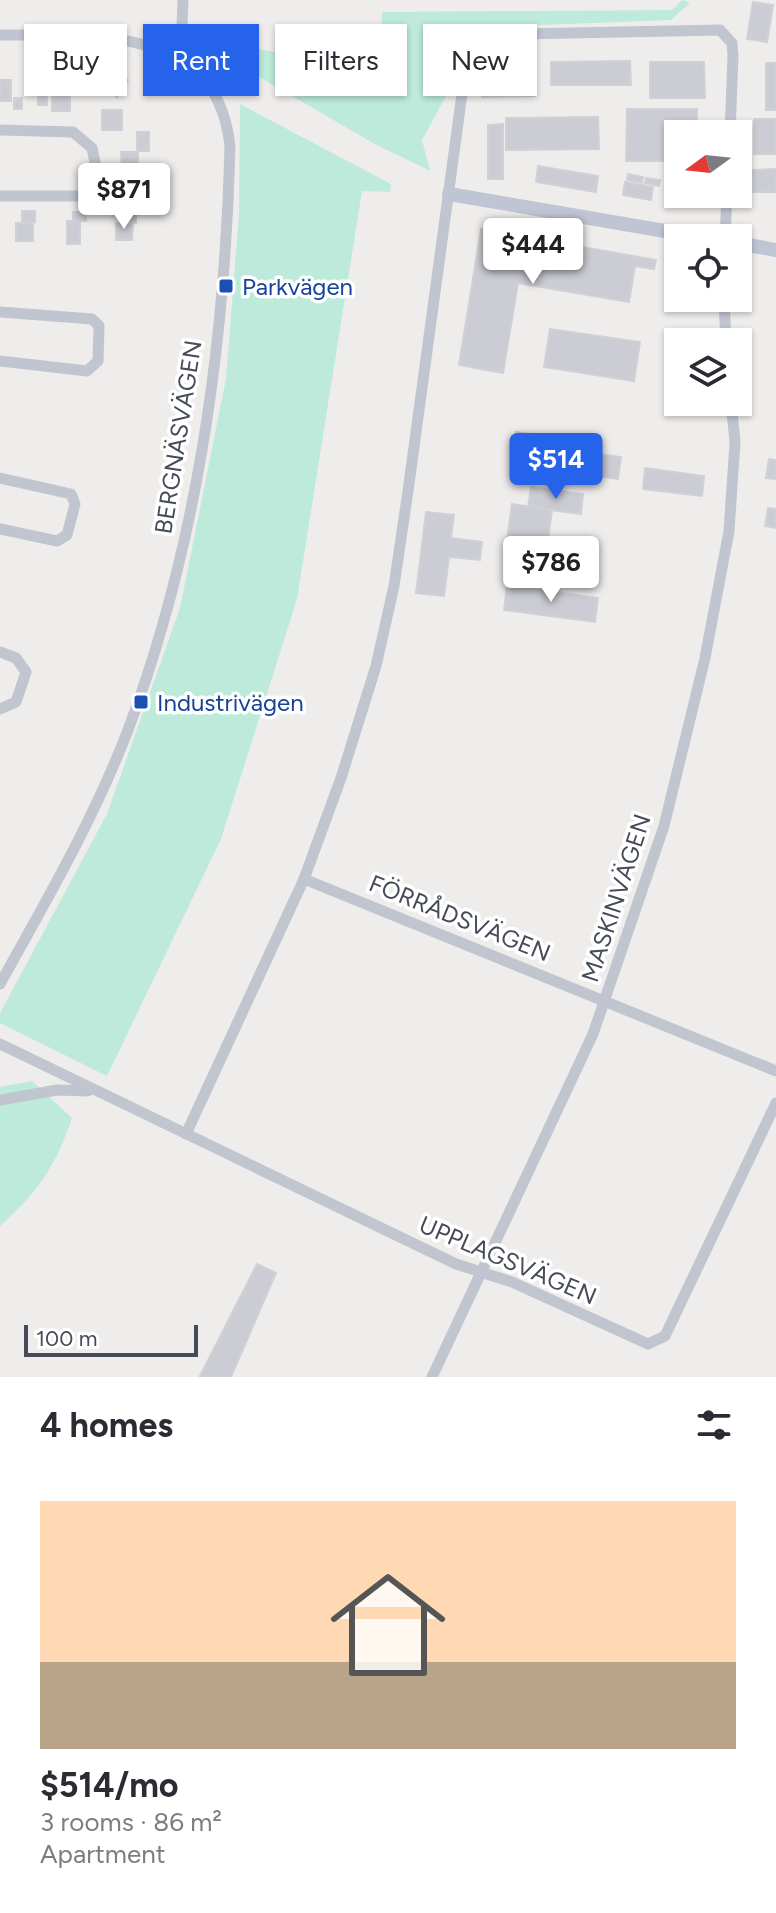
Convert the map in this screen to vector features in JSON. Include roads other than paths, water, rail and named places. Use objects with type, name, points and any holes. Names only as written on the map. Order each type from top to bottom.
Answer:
[{"type":"street","points":[[182,24],[183,0]]},
{"type":"street","points":[[186,1134],[304,879],[372,680],[394,586],[468,39],[475,32],[720,30],[732,43],[731,120]]},
{"type":"street","name":"BERGNÄSVÄGEN","points":[[0,35],[104,39],[143,47]]},
{"type":"street","name":"BERGNÄSVÄGEN","points":[[0,984],[68,861],[127,731],[173,591],[199,474],[214,369],[230,147],[225,115],[216,96]]},
{"type":"street","points":[[0,130],[73,132],[92,148],[102,196]]},
{"type":"street","points":[[449,194],[664,231]]},
{"type":"street","points":[[0,196],[129,196]]},
{"type":"street","points":[[752,246],[776,250]]},
{"type":"street","points":[[0,312],[92,319],[99,326],[101,339],[98,361],[87,371],[0,361]]},
{"type":"street","name":"MASKINVÄGEN","points":[[432,1377],[605,1001],[664,826],[719,596],[733,498],[731,416]]},
{"type":"street","points":[[0,478],[61,490],[71,494],[75,504],[67,535],[57,541],[0,529]]},
{"type":"street","points":[[0,652],[16,658],[26,672],[16,702],[0,709]]},
{"type":"street","name":"FÖRRÅDSVÄGEN","points":[[304,879],[776,1071]]},
{"type":"street","name":"UPPLAGSVÄGEN","points":[[1,1047],[456,1264],[512,1282],[642,1343],[662,1340],[776,1103]]},
{"type":"street","name":"UPPLAGSVÄGEN","points":[[0,1100],[57,1090],[100,1093]]},
{"type":"place","name":"Parkvägen","points":[[226,286]]},
{"type":"place","name":"Industrivägen","points":[[141,702]]}]
